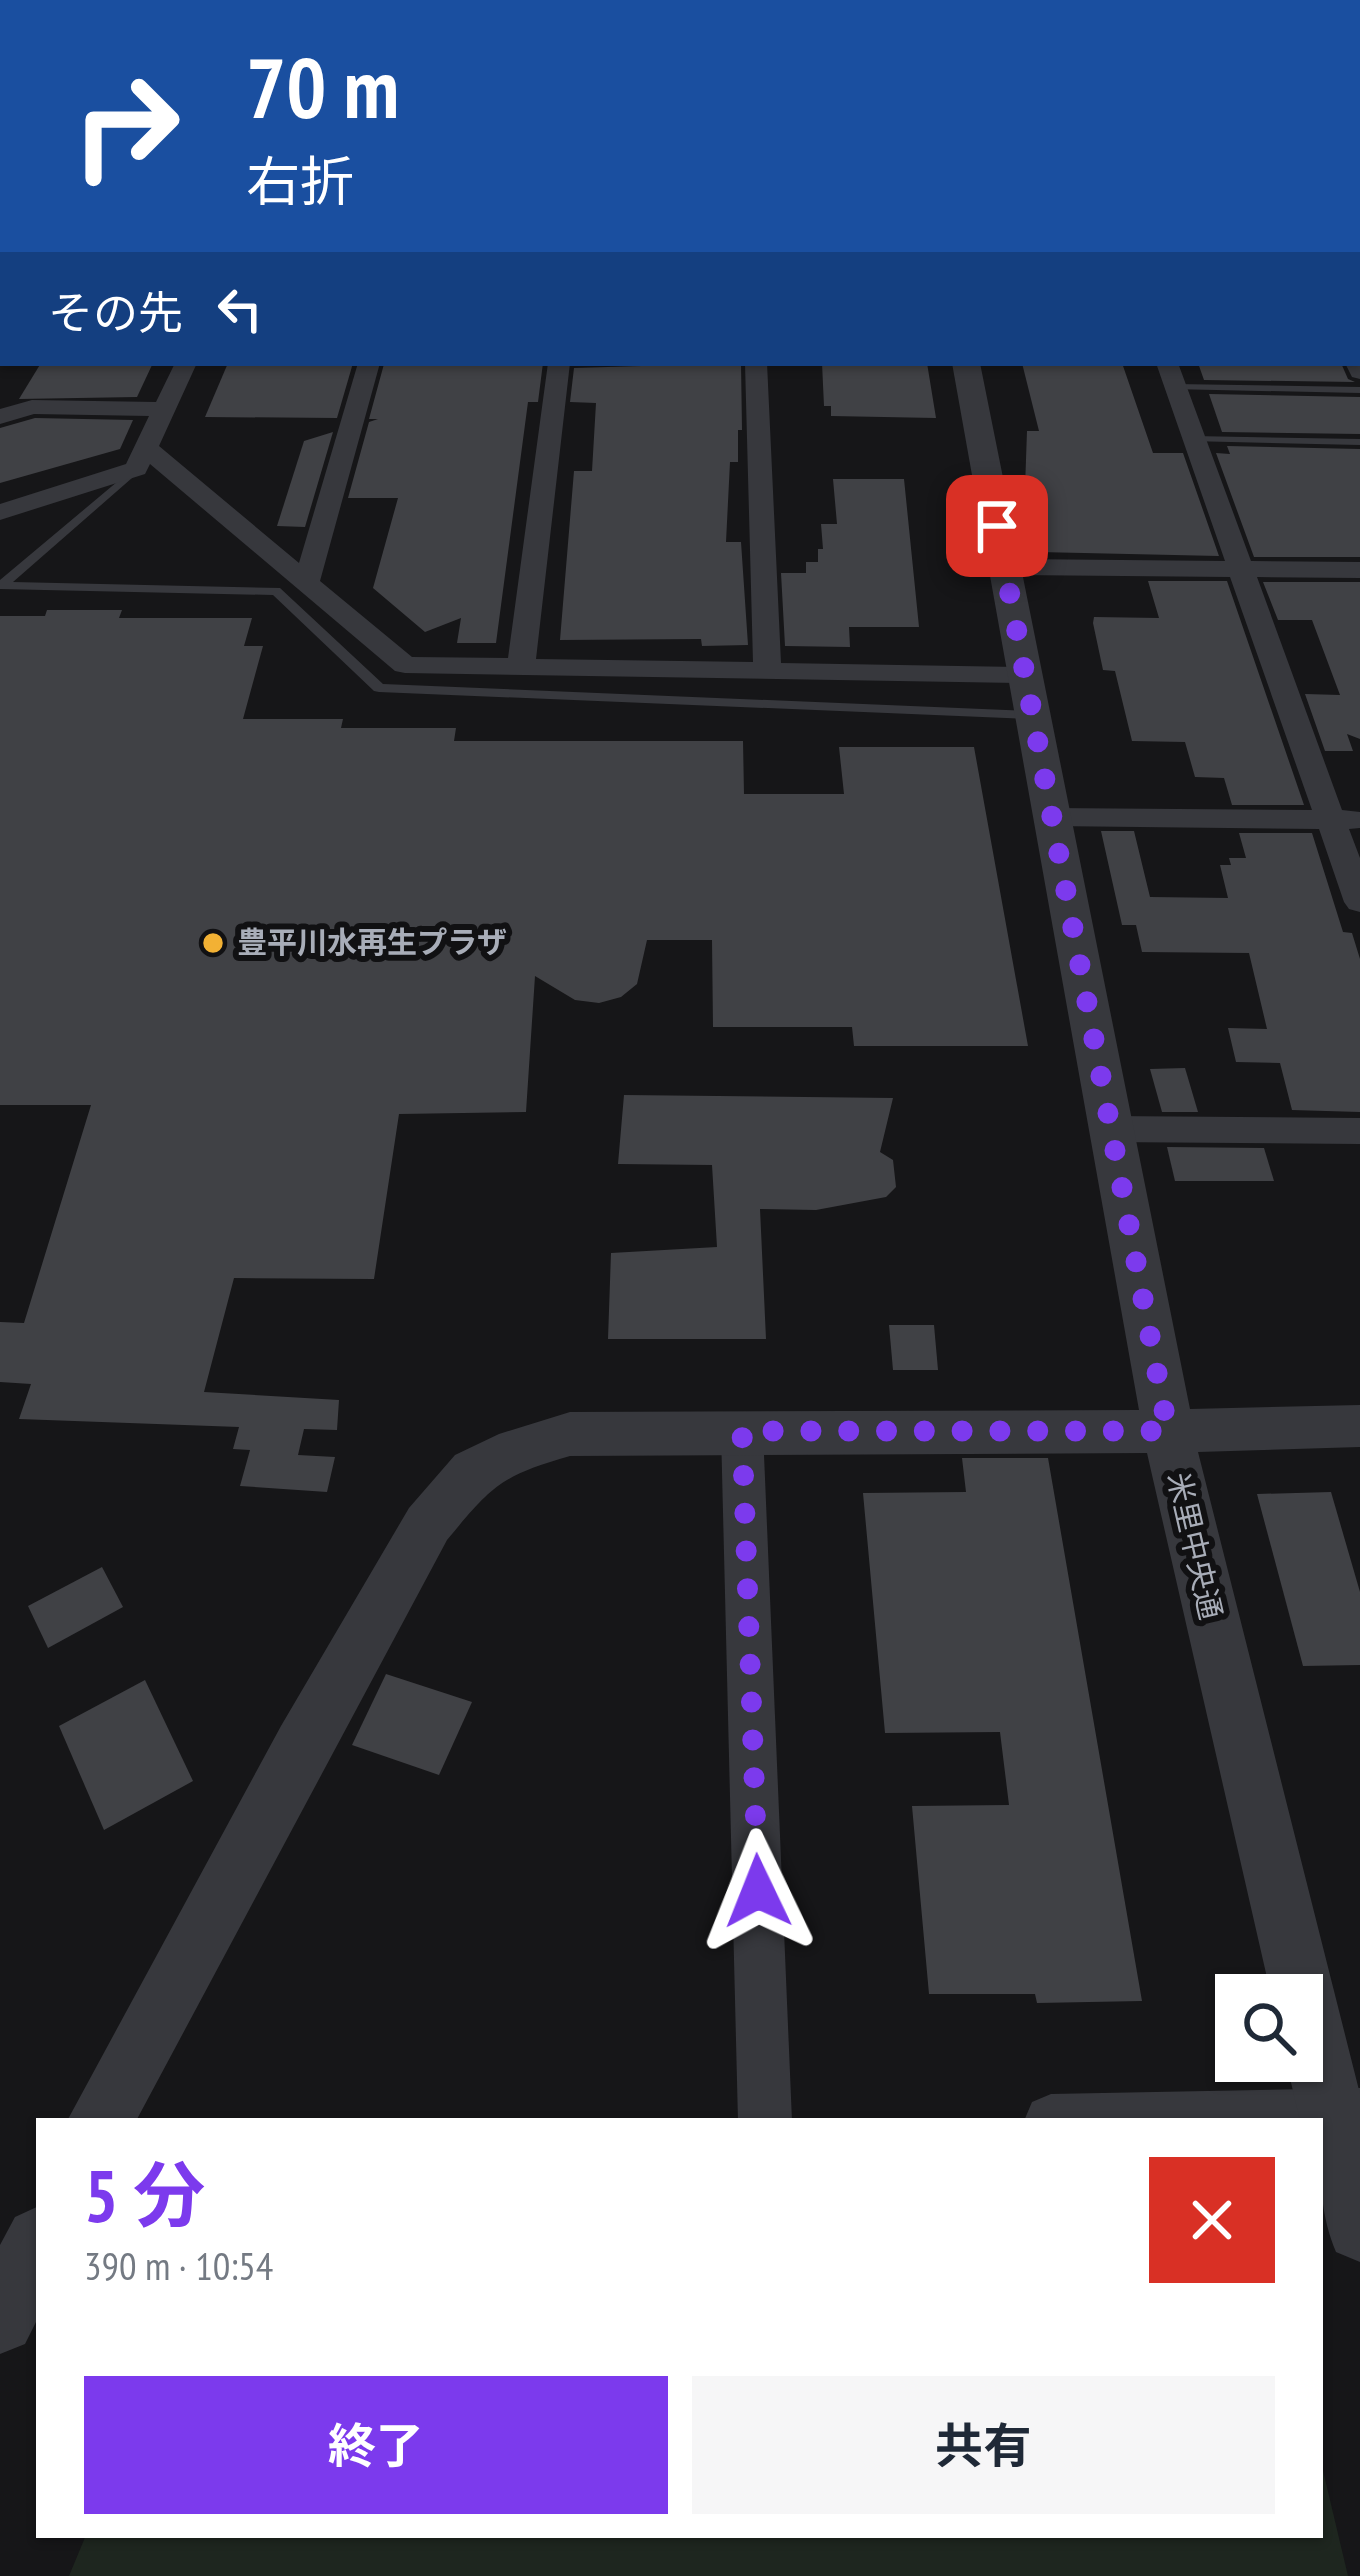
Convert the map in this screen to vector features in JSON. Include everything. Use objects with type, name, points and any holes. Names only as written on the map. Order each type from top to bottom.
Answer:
[{"type":"street","points":[[0,512],[141,458],[185,366]]},
{"type":"street","points":[[307,581],[368,366]]},
{"type":"street","points":[[521,666],[559,366]]},
{"type":"street","points":[[756,366],[766,669]]},
{"type":"street","name":"米里中央通","points":[[967,366],[1168,1431],[1346,2116],[1360,2228]]},
{"type":"street","points":[[1171,375],[1240,570],[1346,820],[1360,902]]},
{"type":"street","points":[[0,417],[32,407],[164,409]]},
{"type":"street","points":[[141,458],[307,581],[405,665],[766,669],[1027,695]]},
{"type":"street","points":[[1005,568],[1360,570]]},
{"type":"street","points":[[1051,817],[1346,820]]},
{"type":"street","points":[[1108,1129],[1360,1130]]},
{"type":"street","points":[[102,2118],[428,1523],[473,1471],[517,1449],[570,1434],[1360,1426]]},
{"type":"street","points":[[742,1431],[765,2118]]},
{"type":"street","points":[[1228,2118],[1346,2116]]},
{"type":"street","points":[[0,2319],[36,2247]]},
{"type":"lane","points":[[1171,375],[1360,390]]},
{"type":"lane","points":[[1193,439],[1360,442]]},
{"type":"lane","points":[[1,585],[141,458]]},
{"type":"lane","points":[[1,585],[276,591],[380,688],[1027,695]]},
{"type":"shaded area","points":[[1323,2471],[1348,2576],[69,2576],[85,2538],[1323,2538]]},
{"type":"building","points":[[39,366],[152,366],[137,397],[19,399]]},
{"type":"building","points":[[227,366],[352,366],[337,418],[205,417]]},
{"type":"building","points":[[383,366],[543,366],[538,402],[528,402],[496,643],[457,643],[461,618],[425,632],[373,588],[398,498],[348,498],[369,422],[378,419],[369,419]]},
{"type":"building","points":[[741,366],[742,430],[738,430],[738,462],[730,462],[726,542],[741,542],[748,645],[702,646],[701,639],[560,640],[574,471],[592,471],[596,403],[570,402],[574,368]]},
{"type":"building","points":[[822,366],[927,366],[936,418],[831,416],[831,406],[824,406]]},
{"type":"building","points":[[1023,366],[1123,366],[1153,453],[1183,453],[1219,556],[1038,552],[1025,488],[1027,431],[1039,431]]},
{"type":"building","points":[[1199,366],[1342,366],[1348,379],[1355,382],[1204,380]]},
{"type":"building","points":[[1209,394],[1360,397],[1360,434],[1222,432]]},
{"type":"building","points":[[35,418],[133,420],[120,449],[0,483],[0,428]]},
{"type":"building","points":[[333,432],[305,527],[277,526],[304,441]]},
{"type":"building","points":[[1227,446],[1360,449],[1360,557],[1254,557],[1216,453],[1230,454]]},
{"type":"building","points":[[833,479],[904,479],[919,627],[849,627],[850,647],[785,646],[781,573],[806,573],[806,562],[818,562],[818,549],[823,549],[821,524],[837,524]]},
{"type":"building","points":[[1148,581],[1227,581],[1304,805],[1232,805],[1224,778],[1195,777],[1185,742],[1132,741],[1115,671],[1103,670],[1093,623],[1094,617],[1159,618]]},
{"type":"building","points":[[1263,582],[1360,582],[1360,739],[1347,734],[1353,751],[1325,751],[1305,694],[1340,695],[1312,620],[1278,620]]},
{"type":"building","name":"豊平川水再生プラザ","points":[[47,610],[122,610],[119,618],[252,618],[244,646],[263,646],[243,719],[343,719],[341,728],[456,728],[454,741],[743,741],[744,794],[844,794],[839,747],[974,747],[1028,1046],[854,1046],[852,1027],[713,1027],[712,940],[647,940],[637,984],[621,997],[599,1003],[575,1000],[535,976],[526,1112],[399,1114],[374,1279],[234,1278],[204,1392],[339,1400],[337,1430],[304,1429],[298,1455],[335,1457],[327,1492],[240,1486],[250,1450],[233,1449],[239,1427],[19,1419],[31,1384],[0,1382],[0,1322],[24,1323],[91,1105],[0,1105],[0,616],[45,616]]},
{"type":"building","points":[[1101,831],[1134,831],[1150,897],[1228,898],[1220,865],[1231,865],[1229,858],[1246,858],[1239,833],[1312,833],[1343,932],[1352,933],[1360,959],[1360,1112],[1292,1110],[1280,1063],[1236,1062],[1228,1028],[1267,1029],[1249,953],[1142,952],[1136,925],[1122,925]]},
{"type":"building","points":[[1185,1068],[1198,1112],[1162,1112],[1150,1069]]},
{"type":"building","points":[[624,1095],[893,1098],[880,1152],[893,1160],[896,1187],[886,1197],[816,1210],[760,1209],[766,1339],[608,1339],[611,1253],[717,1247],[712,1165],[618,1164]]},
{"type":"building","points":[[1167,1147],[1264,1148],[1274,1181],[1175,1181]]},
{"type":"building","points":[[889,1325],[934,1325],[938,1370],[893,1370]]},
{"type":"building","points":[[962,1458],[1048,1458],[1142,2001],[1037,2003],[1035,1994],[929,1994],[912,1806],[1009,1805],[1000,1732],[885,1733],[863,1493],[966,1492]]},
{"type":"building","points":[[1331,1492],[1360,1592],[1360,1665],[1303,1666],[1257,1494]]},
{"type":"building","points":[[102,1567],[123,1607],[48,1648],[28,1606]]},
{"type":"building","points":[[386,1674],[472,1702],[439,1775],[352,1745]]},
{"type":"building","points":[[145,1680],[193,1781],[104,1830],[59,1726]]},
{"type":"place","name":"豊平川水再生プラザ","points":[[213,943]]},
{"type":"route","points":[[758,1891],[742,1431],[1168,1431],[997,526]]}]
